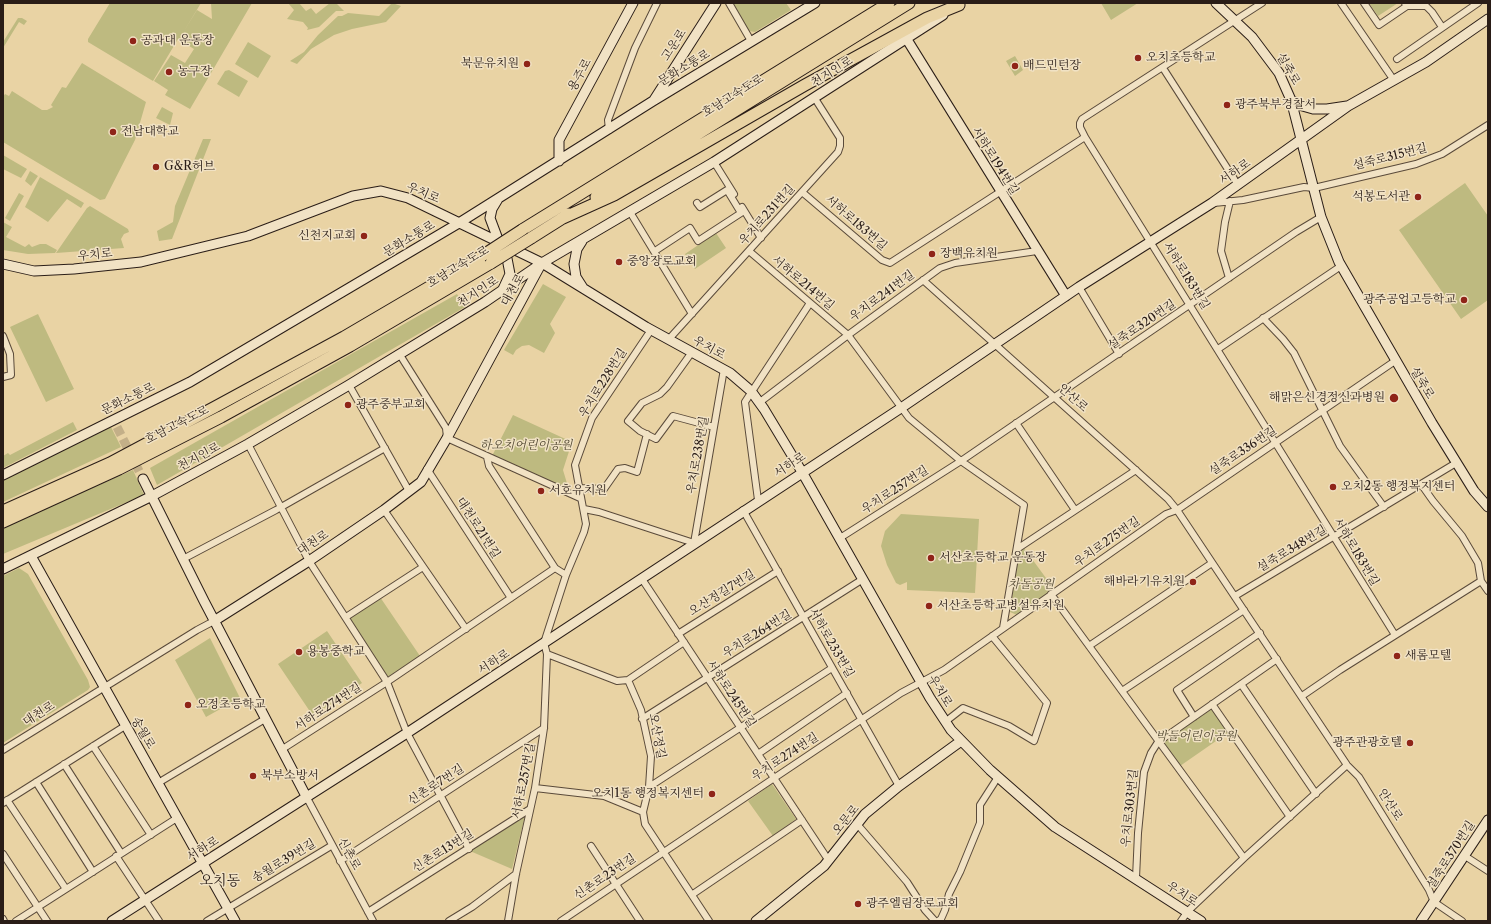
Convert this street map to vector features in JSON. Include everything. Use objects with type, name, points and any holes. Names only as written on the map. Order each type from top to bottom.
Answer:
[{"type":"highway","name":"호남고속도로","points":[[3,522],[119,469],[222,417],[350,346],[492,263],[527,234],[889,3]]},
{"type":"highway","name":"호남고속도로","points":[[3,511],[110,463],[344,337],[482,256],[563,218],[909,3]]},
{"type":"highway","points":[[563,218],[614,195],[805,85],[927,18],[961,4]]},
{"type":"street","name":"용주로","points":[[559,161],[559,140],[633,3]]},
{"type":"street","points":[[609,130],[608,120],[635,48],[657,3]]},
{"type":"street","name":"고운로","points":[[653,101],[716,3]]},
{"type":"street","points":[[729,3],[751,41]]},
{"type":"street","name":"문화소통로","points":[[3,475],[115,423],[190,382],[458,223],[609,130],[653,101],[815,3]]},
{"type":"street","name":"설죽로","points":[[1216,3],[1252,37],[1274,65],[1286,87],[1302,140],[1321,217],[1341,266],[1395,361],[1456,463],[1474,491],[1488,508]]},
{"type":"street","points":[[1085,137],[1080,127],[1082,119],[1262,3]]},
{"type":"street","points":[[1341,3],[1393,80]]},
{"type":"street","points":[[1364,3],[1379,25],[1406,5],[1426,6],[1442,27]]},
{"type":"street","points":[[1397,59],[1478,3]]},
{"type":"street","name":"천지인로","points":[[3,569],[152,496],[248,444],[350,385],[502,291],[542,263],[714,162],[961,4]]},
{"type":"street","name":"서하로","points":[[112,921],[407,734],[642,579],[758,500],[901,408],[1079,287],[1212,203],[1348,106],[1426,62],[1488,19]]},
{"type":"street","name":"서하로194번길","points":[[906,38],[1000,192],[1066,296]]},
{"type":"street","points":[[1163,68],[1238,185]]},
{"type":"street","name":"우치로231번길","points":[[669,339],[838,152],[840,138],[814,97]]},
{"type":"street","points":[[1291,100],[1299,105],[1313,109],[1348,106]]},
{"type":"street","name":"설죽로315번길","points":[[1314,188],[1397,170],[1430,160],[1488,125]]},
{"type":"street","name":"서하로183번길","points":[[802,192],[887,263],[892,262],[1085,137],[1395,635]]},
{"type":"street","points":[[714,162],[761,238]]},
{"type":"street","points":[[1212,203],[1304,188],[1314,188]]},
{"type":"street","points":[[655,251],[690,228],[698,241],[741,212],[727,190],[700,207],[697,203]]},
{"type":"street","name":"우치로","points":[[3,264],[22,269],[40,270],[141,262],[248,236],[353,196],[381,192],[408,198],[542,263],[651,330],[724,369],[739,379],[760,402],[840,538],[921,682],[945,722],[961,741],[998,777],[1054,827],[1188,911],[1201,921]]},
{"type":"street","points":[[498,198],[492,209],[490,218],[501,244],[510,274],[502,291]]},
{"type":"street","points":[[1229,278],[1222,251],[1224,222],[1230,201]]},
{"type":"street","points":[[630,212],[692,314]]},
{"type":"street","name":"설죽로320번길","points":[[1055,397],[1301,228],[1321,217]]},
{"type":"street","points":[[584,238],[577,249],[574,264],[576,277],[584,289]]},
{"type":"street","name":"우치로241번길","points":[[760,402],[848,335],[945,266],[1037,250]]},
{"type":"street","name":"서하로214번길","points":[[749,252],[848,335],[901,408]]},
{"type":"street","name":"대천로","points":[[3,750],[309,561],[384,510],[421,482],[427,469],[447,438],[542,263]]},
{"type":"street","points":[[1218,349],[1341,266]]},
{"type":"street","points":[[924,280],[995,343]]},
{"type":"street","points":[[1079,287],[1119,354]]},
{"type":"street","points":[[758,500],[745,402],[810,303]]},
{"type":"street","points":[[1263,318],[1294,353],[1345,453],[1384,506]]},
{"type":"street","name":"우치로228번길","points":[[544,643],[566,575],[584,532],[584,509],[580,498],[575,465],[592,418],[651,330]]},
{"type":"street","points":[[3,336],[10,354],[11,375],[3,377]]},
{"type":"street","name":"안산로","points":[[995,343],[1168,499],[1177,510],[1347,765],[1356,772],[1376,802],[1429,890],[1434,902]]},
{"type":"street","points":[[692,352],[667,387],[660,394],[642,403],[628,421],[656,439],[673,416],[714,428]]},
{"type":"street","points":[[400,355],[446,428],[447,438],[486,457],[580,498]]},
{"type":"street","name":"설죽로336번길","points":[[1177,510],[1395,361]]},
{"type":"street","name":"우치로238번길","points":[[694,543],[724,369]]},
{"type":"street","points":[[350,385],[409,491]]},
{"type":"street","name":"우치로257번길","points":[[840,538],[1055,397]]},
{"type":"street","points":[[901,408],[909,418],[961,460],[1024,505],[1003,628]]},
{"type":"street","points":[[1016,423],[1075,510]]},
{"type":"street","points":[[578,488],[604,489],[618,469],[625,468],[637,472],[647,434]]},
{"type":"street","points":[[248,444],[309,561],[387,682],[407,734],[469,849]]},
{"type":"street","points":[[183,559],[385,448]]},
{"type":"street","points":[[486,457],[489,466],[555,568],[566,575]]},
{"type":"street","name":"설죽로348번길","points":[[1235,596],[1456,463]]},
{"type":"street","name":"대천로21번길","points":[[427,469],[511,598]]},
{"type":"street","points":[[1017,550],[1136,470]]},
{"type":"street","points":[[142,479],[152,496],[214,621],[307,798]]},
{"type":"street","points":[[1422,484],[1433,501],[1462,536],[1478,563],[1481,581],[1488,591]]},
{"type":"street","points":[[584,509],[599,512],[694,543]]},
{"type":"street","points":[[384,510],[466,629],[555,568]]},
{"type":"street","name":"서하로233번길","points":[[743,510],[899,786]]},
{"type":"street","name":"우치로275번길","points":[[921,682],[944,670],[1166,514],[1177,510]]},
{"type":"street","name":"송월로","points":[[31,556],[235,921]]},
{"type":"street","points":[[1089,646],[1212,563]]},
{"type":"street","points":[[346,617],[423,567]]},
{"type":"street","name":"오산정길7번길","points":[[678,634],[778,571]]},
{"type":"street","name":"서하로245번길","points":[[642,579],[829,861]]},
{"type":"street","name":"우치로264번길","points":[[642,719],[803,618],[862,579]]},
{"type":"street","points":[[1302,696],[1481,581]]},
{"type":"street","points":[[1052,594],[1199,799],[1244,858]]},
{"type":"street","points":[[1122,691],[1244,610]]},
{"type":"street","name":"서하로274번길","points":[[281,750],[466,629]]},
{"type":"street","points":[[1194,717],[1177,690],[1260,633]]},
{"type":"street","points":[[945,722],[963,708],[1009,726],[1034,741],[1047,703],[992,636]]},
{"type":"street","points":[[547,654],[617,681],[628,680],[684,642]]},
{"type":"street","name":"서하로257번길","points":[[508,921],[516,874],[535,788],[544,728],[547,654],[544,643]]},
{"type":"street","name":"우치로303번길","points":[[1136,878],[1138,833],[1144,772],[1146,764],[1158,742],[1277,659]]},
{"type":"street","points":[[649,787],[832,668]]},
{"type":"street","name":"오산정길","points":[[628,680],[642,719],[652,756],[649,787],[643,812]]},
{"type":"street","name":"우치로274번길","points":[[663,853],[773,777],[862,720],[907,689],[921,682]]},
{"type":"street","points":[[1241,684],[1316,794]]},
{"type":"street","points":[[758,754],[847,693]]},
{"type":"street","points":[[1212,704],[1290,817]]},
{"type":"street","points":[[158,783],[265,718]]},
{"type":"street","points":[[66,889],[37,845],[5,802],[125,726]]},
{"type":"street","name":"신촌로7번길","points":[[340,861],[544,728]]},
{"type":"street","name":"오문로","points":[[756,921],[829,861],[865,814],[899,786],[961,741]]},
{"type":"street","points":[[94,746],[151,835]]},
{"type":"street","points":[[64,764],[159,921]]},
{"type":"street","points":[[1181,921],[1188,911],[1244,858],[1347,765]]},
{"type":"street","points":[[857,824],[906,882],[925,910],[936,921],[941,919],[949,894],[960,872],[980,823],[980,805],[998,777]]},
{"type":"street","points":[[36,782],[93,872]]},
{"type":"street","points":[[535,788],[604,796],[643,812],[645,824],[663,853],[693,894],[709,921]]},
{"type":"street","name":"신촌로","points":[[307,798],[331,846],[373,921]]},
{"type":"street","name":"신촌로13번길","points":[[368,912],[530,809]]},
{"type":"street","points":[[16,921],[177,818]]},
{"type":"street","points":[[693,894],[802,820]]},
{"type":"street","name":"설죽로370번길","points":[[1421,921],[1488,820]]},
{"type":"street","name":"송월로39번길","points":[[207,921],[227,907],[331,846]]},
{"type":"street","points":[[591,846],[640,921]]},
{"type":"street","name":"신촌로23번길","points":[[561,921],[663,853]]},
{"type":"street","points":[[3,854],[47,921]]},
{"type":"street","points":[[1465,856],[1488,871]]},
{"type":"street","points":[[449,921],[472,907],[516,874]]},
{"type":"street","points":[[1434,902],[1462,921]]},
{"type":"green space","points":[[110,3],[201,3],[184,31],[197,10],[212,19],[211,3],[252,3],[190,109],[165,95],[168,90],[154,81],[171,55],[185,63],[194,49],[178,39],[153,81],[88,42],[88,39]]},
{"type":"green space","points":[[288,3],[299,3],[306,11],[311,8],[316,14],[330,3],[336,3],[344,11],[336,11],[319,27],[307,30],[308,28],[303,22],[287,19],[294,10]]},
{"type":"green space","points":[[392,3],[401,6],[386,22],[352,29],[334,35],[311,49],[297,64],[290,61],[304,52],[318,35],[338,16],[348,13],[379,16]]},
{"type":"green space","points":[[732,3],[786,3],[791,10],[755,32],[749,31]]},
{"type":"green space","points":[[1101,3],[1138,3],[1111,20]]},
{"type":"green space","points":[[1369,3],[1398,3],[1378,16]]},
{"type":"green space","points":[[18,18],[22,18],[27,21],[24,25],[19,22],[3,48],[3,42]]},
{"type":"green space","points":[[248,42],[271,56],[258,78],[235,64]]},
{"type":"green space","name":"배드민턴장","points":[[1015,56],[1023,70],[1015,76],[1006,61]]},
{"type":"green space","points":[[82,63],[146,102],[135,140],[105,199],[100,200],[3,142],[3,97],[5,94],[9,96],[12,91],[42,110],[47,110],[53,107],[51,105],[62,87],[66,88]]},
{"type":"green space","points":[[229,70],[248,81],[239,97],[217,84],[225,71]]},
{"type":"green space","points":[[162,107],[173,113],[170,125],[156,118]]},
{"type":"green space","points":[[203,139],[211,139],[172,239],[159,241],[157,231],[173,222],[175,206]]},
{"type":"green space","points":[[3,155],[27,169],[21,178],[3,169]]},
{"type":"green space","points":[[30,171],[38,176],[31,186],[25,181]]},
{"type":"green space","points":[[40,177],[84,203],[81,208],[67,199],[48,222],[25,207]]},
{"type":"green space","points":[[1465,183],[1488,216],[1488,300],[1461,319],[1399,230]]},
{"type":"green space","points":[[19,193],[24,196],[10,221],[5,218]]},
{"type":"green space","points":[[90,206],[128,229],[129,232],[124,234],[121,239],[124,248],[56,253],[87,208]]},
{"type":"green space","points":[[3,222],[12,227],[6,237],[25,247],[29,244],[32,247],[40,244],[46,244],[57,250],[55,253],[28,254],[3,250]]},
{"type":"green space","points":[[716,233],[726,248],[695,269],[685,254]]},
{"type":"green space","points":[[543,284],[566,297],[550,324],[555,333],[544,353],[529,345],[522,346],[516,350],[513,355],[504,350]]},
{"type":"green space","points":[[457,294],[465,307],[157,485],[150,468]]},
{"type":"green space","points":[[38,314],[74,389],[46,402],[10,327]]},
{"type":"green space","name":"하오치어린이공원","points":[[513,415],[572,442],[563,470],[569,490],[492,456]]},
{"type":"green space","points":[[73,422],[77,430],[3,468],[3,456],[8,453],[10,455]]},
{"type":"green space","points":[[111,427],[121,447],[3,502],[3,480]]},
{"type":"green space","points":[[133,470],[144,495],[3,554],[3,527]]},
{"type":"green space","name":"서산초등학교 운동장","points":[[901,514],[979,519],[975,593],[907,590],[907,582],[900,585],[896,583],[887,565],[881,546],[885,531]]},
{"type":"green space","name":"차돌공원","points":[[1024,548],[1054,589],[1017,615],[1010,612],[1019,553]]},
{"type":"green space","points":[[19,568],[28,574],[88,680],[90,687],[88,690],[3,743],[3,576]]},
{"type":"green space","points":[[380,597],[420,656],[388,677],[350,620],[351,615]]},
{"type":"green space","points":[[327,631],[362,683],[313,716],[278,664]]},
{"type":"green space","points":[[210,638],[240,698],[206,717],[175,660]]},
{"type":"green space","name":"박들어린이공원","points":[[1213,708],[1229,732],[1180,766],[1163,742]]},
{"type":"green space","points":[[772,784],[796,819],[773,836],[748,801]]},
{"type":"green space","points":[[525,816],[512,869],[470,851]]},
{"type":"tunnel","points":[[117,427],[143,479]]},
{"type":"place","name":"공과대 운동장","points":[[133,41]]},
{"type":"place","name":"오치초등학교","points":[[1138,58]]},
{"type":"place","name":"북문유치원","points":[[527,64]]},
{"type":"place","name":"배드민턴장","points":[[1015,66]]},
{"type":"place","name":"농구장","points":[[169,72]]},
{"type":"place","name":"광주북부경찰서","points":[[1227,105]]},
{"type":"place","name":"전남대학교","points":[[113,132]]},
{"type":"place","name":"G&R허브","points":[[156,167]]},
{"type":"place","name":"석봉도서관","points":[[1418,197]]},
{"type":"place","name":"신천지교회","points":[[364,236]]},
{"type":"place","name":"장백유치원","points":[[932,254]]},
{"type":"place","name":"중앙장로교회","points":[[619,262]]},
{"type":"place","name":"광주공업고등학교","points":[[1464,300]]},
{"type":"place","name":"해맑은신경정신과병원","points":[[1394,398]]},
{"type":"place","name":"광주중부교회","points":[[348,405]]},
{"type":"place","name":"오치2동 행정복지센터","points":[[1333,487]]},
{"type":"place","name":"서호유치원","points":[[541,491]]},
{"type":"place","name":"서산초등학교 운동장","points":[[931,558]]},
{"type":"place","name":"해바라기유치원","points":[[1193,582]]},
{"type":"place","name":"서산초등학교병설유치원","points":[[929,606]]},
{"type":"place","name":"용봉중학교","points":[[299,652]]},
{"type":"place","name":"새롬모텔","points":[[1397,656]]},
{"type":"place","name":"오정초등학교","points":[[188,705]]},
{"type":"place","name":"광주관광호텔","points":[[1410,743]]},
{"type":"place","name":"북부소방서","points":[[253,776]]},
{"type":"place","name":"오치1동 행정복지센터","points":[[712,794]]},
{"type":"place","name":"광주엘림장로교회","points":[[858,904]]},
{"type":"district","name":"오치동","points":[[220,881]]}]
